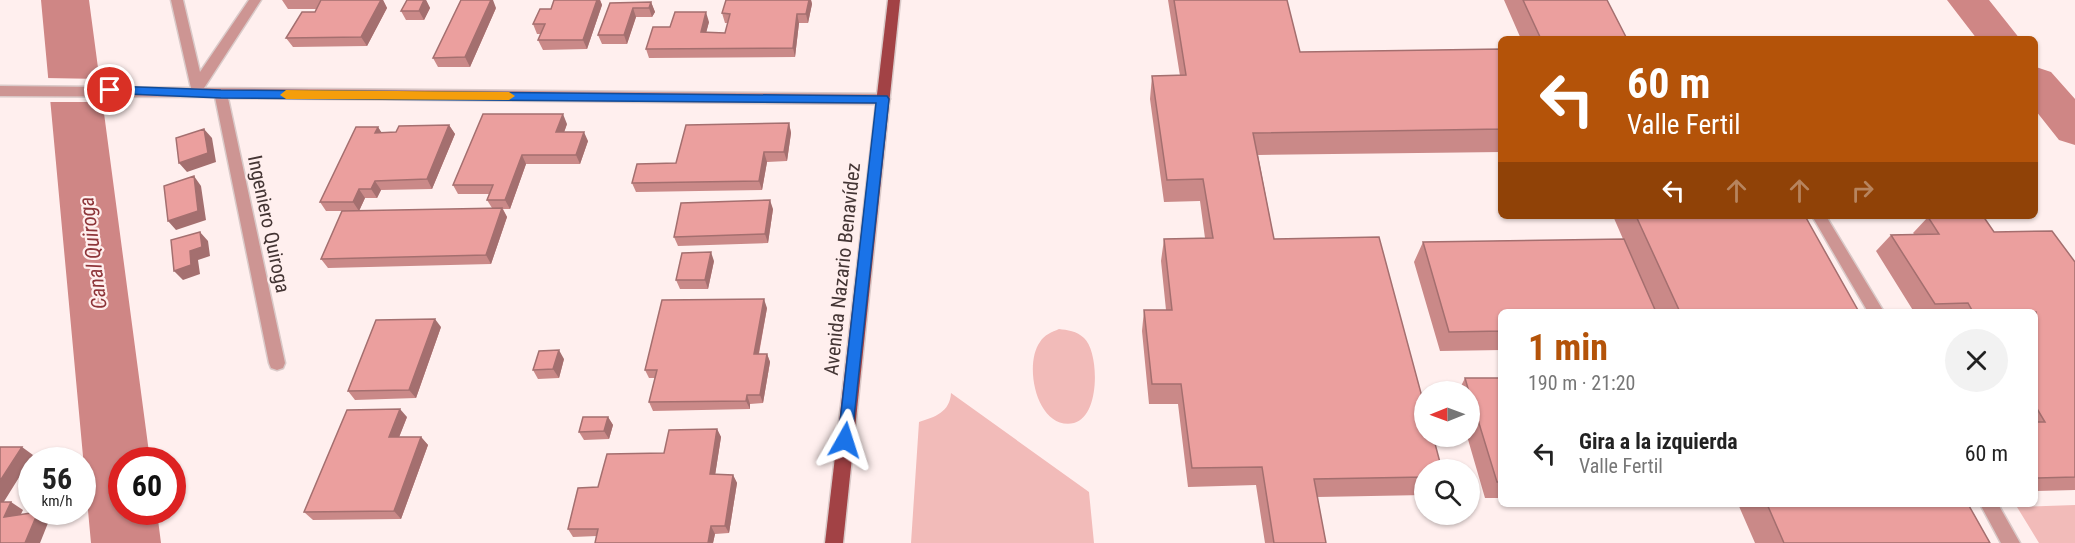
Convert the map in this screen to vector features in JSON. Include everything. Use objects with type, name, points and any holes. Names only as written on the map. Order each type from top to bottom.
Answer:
[{"type":"main road","name":"Avenida Nazario Benavídez","points":[[834,543],[894,0]]},
{"type":"street","points":[[177,0],[198,90]]},
{"type":"street","points":[[198,90],[255,0]]},
{"type":"street","points":[[0,91],[198,90],[221,94],[883,99]]},
{"type":"street","name":"Ingeniero Quiroga","points":[[221,94],[277,363]]},
{"type":"street","points":[[1821,219],[1874,309]]},
{"type":"street","points":[[1991,507],[2012,543]]},
{"type":"shaded area","points":[[1059,329],[1072,331],[1084,338],[1093,356],[1095,383],[1093,396],[1083,418],[1074,423],[1061,423],[1051,417],[1042,407],[1034,380],[1035,352],[1046,336]]},
{"type":"shaded area","points":[[951,393],[1089,492],[1094,543],[911,543],[919,422],[941,413],[948,405]]},
{"type":"shaded area","points":[[2075,505],[2075,543],[2039,543],[2017,507]]},
{"type":"water","name":"Canal Quiroga","points":[[41,0],[89,0],[148,447],[108,447],[108,525],[159,525],[161,543],[91,543],[89,525],[96,525],[96,447],[82,447]]},
{"type":"pier","points":[[45,78],[102,79],[105,102],[47,102]]},
{"type":"building","points":[[321,0],[381,0],[361,37],[286,38],[302,12],[315,12]]},
{"type":"building","points":[[407,0],[424,0],[419,11],[401,11]]},
{"type":"building","points":[[461,0],[491,0],[465,57],[433,58]]},
{"type":"building","points":[[554,0],[597,0],[583,40],[538,40],[545,24],[533,24],[540,9],[551,9]]},
{"type":"building","points":[[726,0],[809,0],[806,14],[797,14],[793,48],[646,49],[653,27],[670,27],[675,12],[706,12],[701,32],[725,33],[730,14],[722,13]]},
{"type":"building","points":[[1174,0],[1287,0],[1300,52],[1498,49],[1498,129],[1253,133],[1274,239],[1379,237],[1418,381],[1414,381],[1414,447],[1436,447],[1439,459],[1414,459],[1414,477],[1314,479],[1326,543],[1274,543],[1262,467],[1192,468],[1181,384],[1152,384],[1144,310],[1172,310],[1164,239],[1213,238],[1203,179],[1167,180],[1152,76],[1186,75]]},
{"type":"building","points":[[1523,0],[1607,0],[1625,36],[1540,36]]},
{"type":"building","points":[[651,2],[649,8],[633,8],[624,35],[598,35],[610,3]]},
{"type":"building","points":[[483,114],[563,114],[556,132],[584,132],[576,155],[522,155],[505,200],[487,200],[493,185],[453,185]]},
{"type":"building","points":[[789,123],[784,152],[764,152],[759,181],[632,183],[637,164],[676,163],[686,125]]},
{"type":"building","points":[[449,125],[427,179],[375,181],[371,189],[359,189],[353,202],[320,202],[356,127],[378,127],[375,133],[396,132],[399,126]]},
{"type":"building","points":[[204,129],[208,153],[179,163],[176,138]]},
{"type":"building","points":[[194,176],[198,211],[168,221],[164,186]]},
{"type":"building","points":[[770,200],[765,234],[674,237],[681,203]]},
{"type":"building","points":[[502,208],[486,255],[321,259],[342,211]]},
{"type":"building","points":[[1637,219],[1807,219],[1857,309],[1679,309]]},
{"type":"building","points":[[1929,219],[1985,219],[1994,232],[2052,231],[2075,262],[2075,477],[2038,478],[2038,422],[2045,422],[2038,410],[2038,309],[1971,309],[1968,303],[1935,304],[1891,235],[1939,234]]},
{"type":"building","points":[[200,232],[202,247],[190,251],[191,265],[174,271],[171,240]]},
{"type":"building","points":[[1624,239],[1655,309],[1498,309],[1498,331],[1449,332],[1423,242]]},
{"type":"building","points":[[711,252],[705,280],[676,280],[682,253]]},
{"type":"building","points":[[764,299],[754,354],[767,354],[760,395],[747,395],[746,401],[649,402],[657,370],[645,370],[662,300]]},
{"type":"building","points":[[435,319],[409,390],[348,391],[376,320]]},
{"type":"building","points":[[559,350],[553,369],[533,370],[539,351]]},
{"type":"building","points":[[1465,378],[1498,378],[1497,482],[1480,427],[1480,381],[1466,381]]},
{"type":"building","points":[[400,409],[389,437],[421,437],[394,511],[304,512],[347,410]]},
{"type":"building","points":[[583,417],[608,417],[604,431],[579,432]]},
{"type":"building","points":[[717,429],[710,474],[733,475],[725,526],[711,526],[708,543],[595,543],[598,529],[568,529],[578,488],[598,487],[607,454],[664,453],[669,430]]},
{"type":"building","points":[[0,447],[18,447],[18,453],[0,481]]},
{"type":"building","points":[[0,502],[11,502],[4,517],[18,515],[18,525],[33,525],[25,543],[0,543]]},
{"type":"building","points":[[1768,507],[1970,507],[1990,543],[1784,543]]},
{"type":"waterway","points":[[1967,0],[1997,36]]},
{"type":"waterway","points":[[2038,84],[2075,129]]},
{"type":"slow traffic","points":[[286,95],[509,96]]},
{"type":"route","points":[[110,90],[221,94],[883,99],[845,440]]}]
